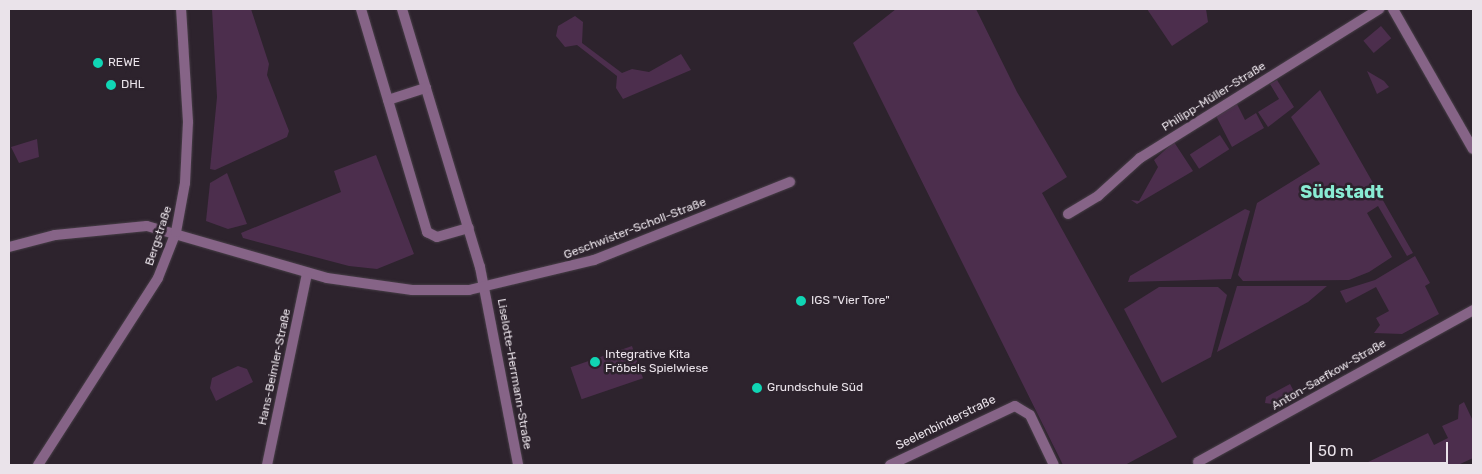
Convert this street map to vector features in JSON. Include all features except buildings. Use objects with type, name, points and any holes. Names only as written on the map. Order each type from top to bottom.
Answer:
[{"type":"street","name":"Bergstraße","points":[[38,465],[158,278],[176,232],[185,184],[188,122],[181,9]]},
{"type":"street","points":[[361,9],[427,232],[436,237],[469,228]]},
{"type":"street","points":[[402,9],[469,228],[485,288]]},
{"type":"street","name":"Philipp-Müller-Straße","points":[[1068,214],[1098,196],[1140,158],[1379,9]]},
{"type":"street","points":[[1393,9],[1473,149]]},
{"type":"street","points":[[388,100],[426,88]]},
{"type":"street","name":"Geschwister-Scholl-Straße","points":[[9,247],[55,235],[131,226],[176,232],[307,273],[412,290],[485,288],[594,260],[790,182]]},
{"type":"street","name":"Hans-Beimler-Straße","points":[[267,465],[307,273]]},
{"type":"street","name":"Liselotte-Herrmann-Straße","points":[[485,288],[518,465]]},
{"type":"street","name":"Anton-Saefkow-Straße","points":[[1198,462],[1473,310]]},
{"type":"street","name":"Seelenbinderstraße","points":[[890,465],[1015,406],[1030,415],[1054,465]]},
{"type":"shaded area","points":[[212,9],[251,9],[269,64],[267,75],[289,131],[287,137],[215,170],[210,169],[217,97]]},
{"type":"shaded area","points":[[896,9],[976,9],[1017,92],[1067,177],[1042,193],[1177,437],[1125,465],[1063,465],[853,43]]},
{"type":"shaded area","points":[[1147,9],[1206,9],[1208,22],[1172,46]]},
{"type":"shaded area","points":[[575,16],[583,22],[582,43],[622,73],[632,69],[649,72],[681,54],[691,70],[623,99],[616,88],[617,76],[577,45],[565,47],[556,36],[558,26]]},
{"type":"shaded area","points":[[1381,26],[1391,38],[1374,53],[1363,41]]},
{"type":"shaded area","points":[[1367,71],[1384,81],[1389,87],[1377,94]]},
{"type":"shaded area","points":[[1277,80],[1294,107],[1268,127],[1258,112],[1279,99],[1270,84]]},
{"type":"shaded area","points":[[1320,90],[1413,253],[1407,256],[1378,206],[1367,213],[1392,257],[1369,272],[1349,280],[1243,281],[1238,275],[1257,203],[1320,164],[1291,117]]},
{"type":"shaded area","points":[[1237,104],[1245,120],[1256,113],[1264,128],[1232,147],[1216,116]]},
{"type":"shaded area","points":[[1220,135],[1229,149],[1199,169],[1190,155]]},
{"type":"shaded area","points":[[37,139],[39,157],[19,163],[11,147]]},
{"type":"shaded area","points":[[1174,142],[1193,171],[1137,204],[1131,200],[1139,201],[1158,167],[1154,160]]},
{"type":"shaded area","points":[[376,155],[414,254],[377,269],[349,266],[243,238],[241,233],[341,192],[334,171]]},
{"type":"shaded area","points":[[227,173],[247,224],[228,229],[206,221],[210,183]]},
{"type":"shaded area","points":[[1245,209],[1250,211],[1231,279],[1128,282],[1130,276]]},
{"type":"shaded area","points":[[1415,256],[1430,283],[1425,286],[1439,314],[1402,334],[1374,333],[1380,325],[1376,318],[1389,311],[1376,287],[1346,303],[1340,291],[1375,280]]},
{"type":"shaded area","points":[[1237,286],[1327,286],[1308,302],[1217,352]]},
{"type":"shaded area","points":[[1159,287],[1218,287],[1227,295],[1211,357],[1162,383],[1124,309]]},
{"type":"shaded area","points":[[632,346],[643,378],[582,399],[571,367]]},
{"type":"shaded area","points":[[238,366],[247,369],[253,382],[216,401],[210,388],[212,378]]},
{"type":"shaded area","points":[[1290,384],[1298,399],[1285,406],[1265,403],[1266,397]]},
{"type":"shaded area","points":[[1464,402],[1473,421],[1473,458],[1458,465],[1362,465],[1428,433],[1434,445],[1448,438],[1442,426],[1458,419],[1459,405]]},
{"type":"place","name":"REWE","points":[[98,63]]},
{"type":"place","name":"DHL","points":[[111,85]]},
{"type":"place","name":"IGS \"Vier Tore\"","points":[[801,301]]},
{"type":"place","name":"Integrative Kita Fröbels Spielwiese","points":[[595,362]]},
{"type":"place","name":"Grundschule Süd","points":[[757,388]]},
{"type":"district","name":"Südstadt","points":[[1342,192]]}]
